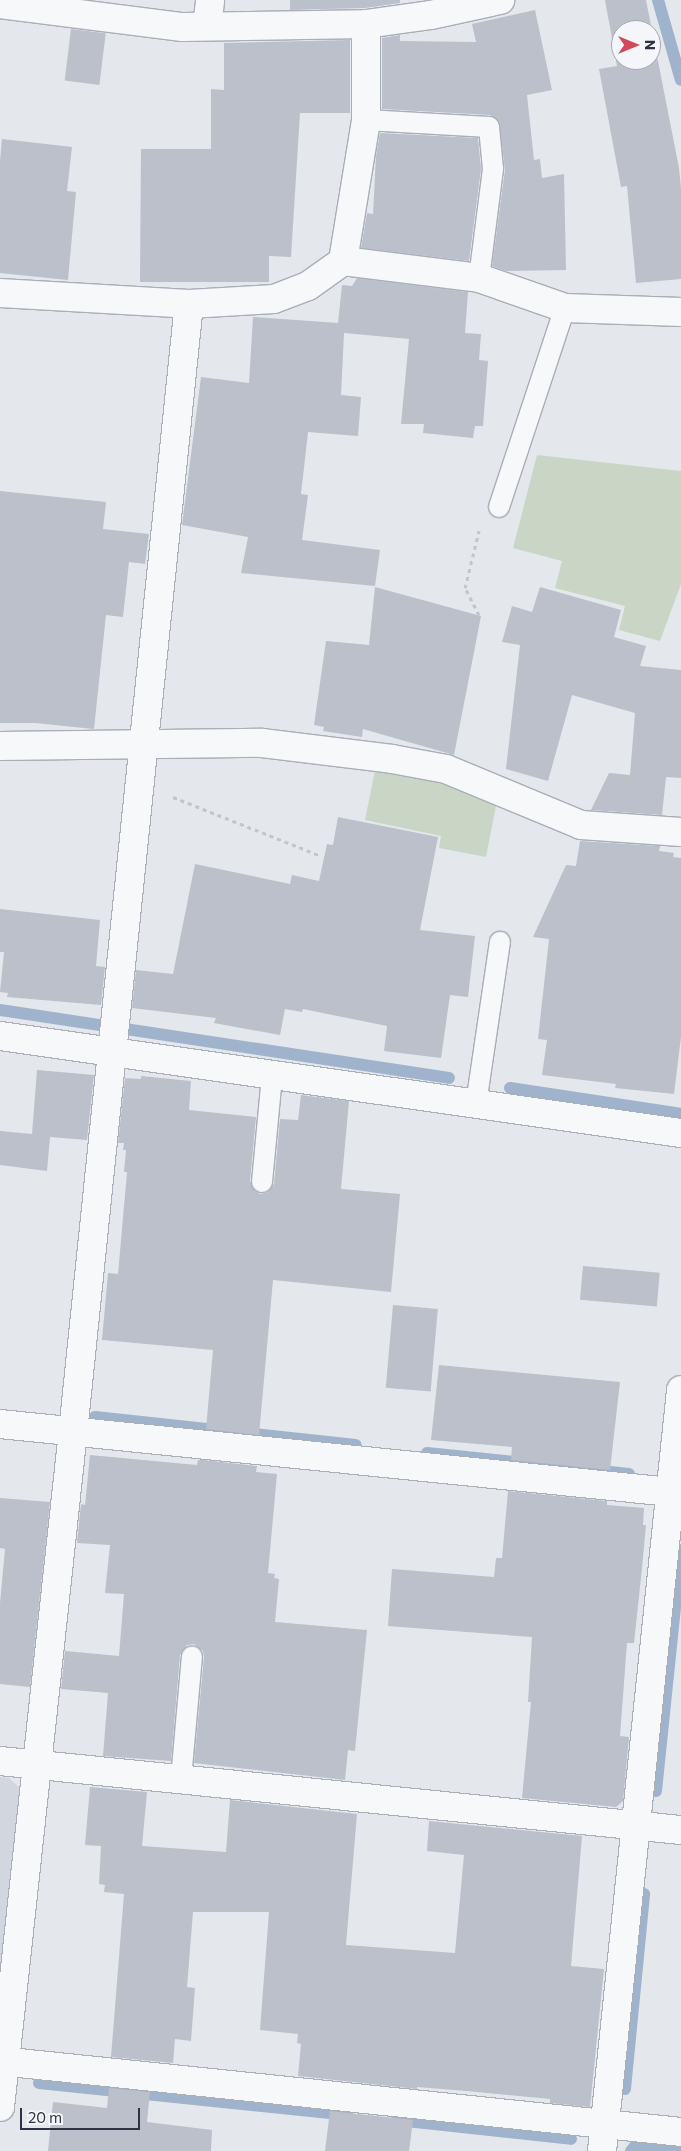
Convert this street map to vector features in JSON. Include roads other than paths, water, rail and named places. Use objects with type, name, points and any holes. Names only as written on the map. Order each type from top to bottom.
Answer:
[{"type":"street","points":[[0,4],[183,27],[208,13],[366,24],[432,15],[500,0]]},
{"type":"street","points":[[342,261],[366,120],[366,24]]},
{"type":"street","points":[[0,292],[189,304],[274,299],[308,286],[342,261],[479,278],[565,308],[681,312]]},
{"type":"street","points":[[0,2108],[2,2061],[37,1765],[73,1432],[189,304]]},
{"type":"street","points":[[0,746],[262,742],[392,759],[446,769],[581,825],[681,832]]},
{"type":"street","points":[[0,1036],[113,1047],[272,1076],[681,1133]]},
{"type":"street","points":[[602,2151],[636,1826],[676,1493],[681,1390]]},
{"type":"street","points":[[0,1424],[676,1493]]},
{"type":"street","points":[[0,1761],[681,1830]]},
{"type":"street","points":[[2,2061],[681,2132]]},
{"type":"lane","points":[[366,120],[489,128],[493,169],[479,278]]},
{"type":"lane","points":[[499,507],[565,308]]},
{"type":"lane","points":[[476,1104],[500,942]]},
{"type":"lane","points":[[262,1182],[272,1076]]},
{"type":"lane","points":[[181,1779],[192,1656]]},
{"type":"waterway","points":[[658,0],[681,80]]},
{"type":"waterway","points":[[0,1010],[449,1078]]},
{"type":"waterway","points":[[510,1088],[681,1114]]},
{"type":"waterway","points":[[95,1417],[356,1445]]},
{"type":"waterway","points":[[427,1453],[629,1474]]},
{"type":"waterway","points":[[656,1791],[681,1550]]},
{"type":"waterway","points":[[625,2089],[644,1894]]},
{"type":"waterway","points":[[39,2083],[347,2115]]},
{"type":"waterway","points":[[397,2120],[571,2139]]},
{"type":"waterway","points":[[631,2151],[636,2145],[681,2150]]}]
